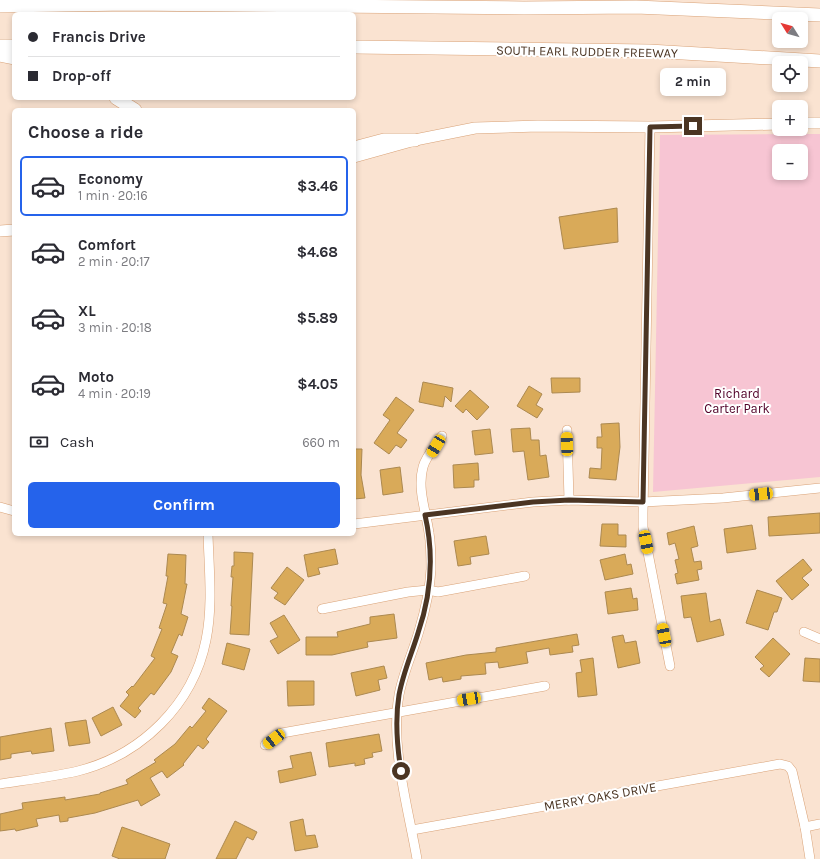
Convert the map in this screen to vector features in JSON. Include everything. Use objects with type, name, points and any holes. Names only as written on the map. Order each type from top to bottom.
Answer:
[{"type":"highway","points":[[128,4],[147,0]]},
{"type":"highway","points":[[0,6],[128,4],[524,8],[636,7],[820,15]]},
{"type":"highway","points":[[0,46],[12,46]]},
{"type":"highway","name":"SOUTH EARL RUDDER FREEWAY","points":[[356,47],[649,51],[820,61]]},
{"type":"highway","points":[[0,55],[12,58]]},
{"type":"highway","points":[[119,100],[132,108]]},
{"type":"highway","points":[[356,147],[384,140],[415,140]]},
{"type":"main road","points":[[808,123],[820,123]]},
{"type":"main road","points":[[356,156],[415,140],[475,128],[538,126],[650,127],[772,124]]},
{"type":"main road","points":[[0,231],[12,230]]},
{"type":"street","points":[[650,127],[643,527],[670,666]]},
{"type":"street","points":[[566,430],[569,500]]},
{"type":"street","points":[[417,859],[398,756],[398,711],[399,695],[404,675],[425,612],[431,569],[429,531],[425,515],[421,478],[424,466],[442,436]]},
{"type":"street","points":[[356,524],[533,502],[569,500],[643,502],[723,498],[820,488]]},
{"type":"street","points":[[0,508],[12,510]]},
{"type":"street","points":[[0,784],[78,771],[123,753],[140,742],[177,706],[198,669],[206,639],[209,613],[208,536]]},
{"type":"street","points":[[322,609],[408,592],[428,590],[438,592],[525,576]]},
{"type":"street","points":[[804,632],[820,639]]},
{"type":"street","points":[[265,746],[282,732],[546,686]]},
{"type":"street","name":"MERRY OAKS DRIVE","points":[[412,830],[780,764],[788,766],[792,771],[805,827]]},
{"type":"street","points":[[810,859],[805,827],[820,824]]},
{"type":"green space","name":"Richard Carter Park","points":[[772,134],[772,136],[808,136],[808,134],[820,134],[820,477],[653,492],[660,135]]},
{"type":"building","points":[[617,208],[618,242],[564,249],[559,217]]},
{"type":"building","points":[[551,378],[580,378],[580,392],[552,393]]},
{"type":"building","points":[[423,382],[453,388],[451,402],[445,396],[443,407],[419,402]]},
{"type":"building","points":[[529,386],[542,394],[536,405],[543,409],[537,418],[517,406]]},
{"type":"building","points":[[470,390],[489,407],[477,420],[466,409],[463,413],[455,406]]},
{"type":"building","points":[[396,397],[414,410],[397,433],[407,440],[401,448],[396,445],[389,454],[374,443],[390,420],[383,415]]},
{"type":"building","points":[[619,423],[620,447],[616,480],[589,478],[590,468],[601,469],[602,448],[597,448],[597,437],[602,437],[601,424]]},
{"type":"building","points":[[530,428],[531,440],[539,440],[540,456],[546,455],[549,477],[528,480],[524,451],[513,452],[511,429]]},
{"type":"building","points":[[490,429],[493,453],[475,455],[472,431]]},
{"type":"building","points":[[356,449],[362,449],[361,475],[365,498],[356,499]]},
{"type":"building","points":[[478,463],[479,480],[474,480],[474,487],[454,488],[453,465]]},
{"type":"building","points":[[400,467],[403,492],[383,495],[380,470]]},
{"type":"building","points":[[820,513],[820,533],[769,536],[768,517]]},
{"type":"building","points":[[602,524],[618,524],[618,535],[626,535],[626,547],[600,546]]},
{"type":"building","points":[[752,525],[756,549],[727,553],[724,529]]},
{"type":"building","points":[[694,526],[698,546],[691,548],[694,562],[701,561],[702,569],[697,570],[699,580],[677,584],[675,574],[678,573],[675,560],[679,559],[675,543],[669,545],[667,533]]},
{"type":"building","points":[[486,536],[489,554],[470,557],[471,564],[458,566],[454,541]]},
{"type":"building","points":[[335,549],[338,564],[318,568],[320,574],[308,577],[304,555]]},
{"type":"building","points":[[234,552],[253,553],[249,635],[230,634],[233,577],[231,577],[232,566],[234,566]]},
{"type":"building","points":[[168,554],[186,555],[185,584],[187,584],[181,614],[188,617],[182,636],[179,634],[171,653],[178,656],[171,672],[154,695],[151,693],[138,708],[141,711],[135,718],[120,706],[129,695],[126,692],[132,686],[133,687],[155,658],[151,656],[162,629],[159,628],[167,604],[163,603],[168,576],[166,576]]},
{"type":"building","points":[[625,554],[627,565],[631,564],[633,574],[605,580],[600,560]]},
{"type":"building","points":[[803,559],[812,570],[802,578],[809,585],[792,600],[776,581]]},
{"type":"building","points":[[287,567],[304,580],[285,605],[274,598],[278,593],[271,588]]},
{"type":"building","points":[[631,588],[633,599],[637,598],[638,610],[608,614],[605,592]]},
{"type":"building","points":[[757,590],[782,598],[777,612],[774,612],[768,630],[746,623]]},
{"type":"building","points":[[706,593],[710,622],[720,619],[724,635],[697,642],[691,617],[684,618],[681,596]]},
{"type":"building","points":[[394,614],[397,638],[367,642],[368,647],[332,655],[306,655],[306,637],[338,637],[337,632],[370,624],[370,617]]},
{"type":"building","points":[[284,615],[300,640],[278,654],[270,641],[278,637],[270,623]]},
{"type":"building","points":[[577,634],[579,645],[572,646],[573,652],[550,655],[549,648],[526,652],[528,663],[499,668],[498,662],[485,663],[486,674],[461,676],[461,679],[443,682],[442,677],[429,680],[426,663],[466,655],[496,652],[496,648]]},
{"type":"building","points":[[623,635],[625,643],[636,641],[640,663],[618,668],[612,637]]},
{"type":"building","points":[[773,638],[790,654],[769,677],[760,669],[764,666],[755,657]]},
{"type":"building","points":[[227,643],[250,649],[244,670],[222,664]]},
{"type":"building","points":[[593,658],[597,695],[578,697],[576,673],[582,672],[580,660]]},
{"type":"building","points":[[805,658],[820,659],[820,682],[803,681]]},
{"type":"building","points":[[384,666],[387,678],[378,680],[380,690],[356,696],[351,673]]},
{"type":"building","points":[[287,681],[314,681],[314,705],[288,706]]},
{"type":"building","points":[[209,698],[227,711],[206,739],[209,742],[203,749],[198,745],[183,764],[184,765],[167,778],[162,771],[150,778],[160,795],[141,806],[138,800],[95,813],[68,818],[68,821],[60,822],[59,815],[36,819],[38,826],[16,831],[15,829],[0,831],[0,814],[23,809],[22,803],[65,797],[65,800],[100,794],[128,784],[126,780],[156,762],[154,760],[175,744],[190,726],[192,728],[206,711],[202,708]]},
{"type":"building","points":[[113,707],[122,725],[101,736],[92,718]]},
{"type":"building","points":[[86,720],[90,743],[69,746],[65,723]]},
{"type":"building","points":[[51,728],[54,751],[32,754],[31,751],[11,754],[11,758],[0,760],[0,737]]},
{"type":"building","points":[[379,734],[382,751],[372,753],[373,757],[364,759],[365,764],[355,766],[355,763],[329,767],[326,743]]},
{"type":"building","points":[[311,752],[316,775],[280,783],[278,771],[293,768],[290,756]]},
{"type":"building","points":[[303,819],[306,836],[315,835],[318,847],[295,851],[290,822]]},
{"type":"building","points":[[235,821],[257,832],[253,840],[247,837],[236,859],[216,859]]},
{"type":"building","points":[[122,827],[170,844],[165,859],[120,859],[112,856]]},
{"type":"route","points":[[401,771],[398,756],[397,734],[399,695],[406,668],[425,612],[431,569],[429,531],[425,515],[533,502],[569,500],[643,502],[650,127],[693,126]]}]
